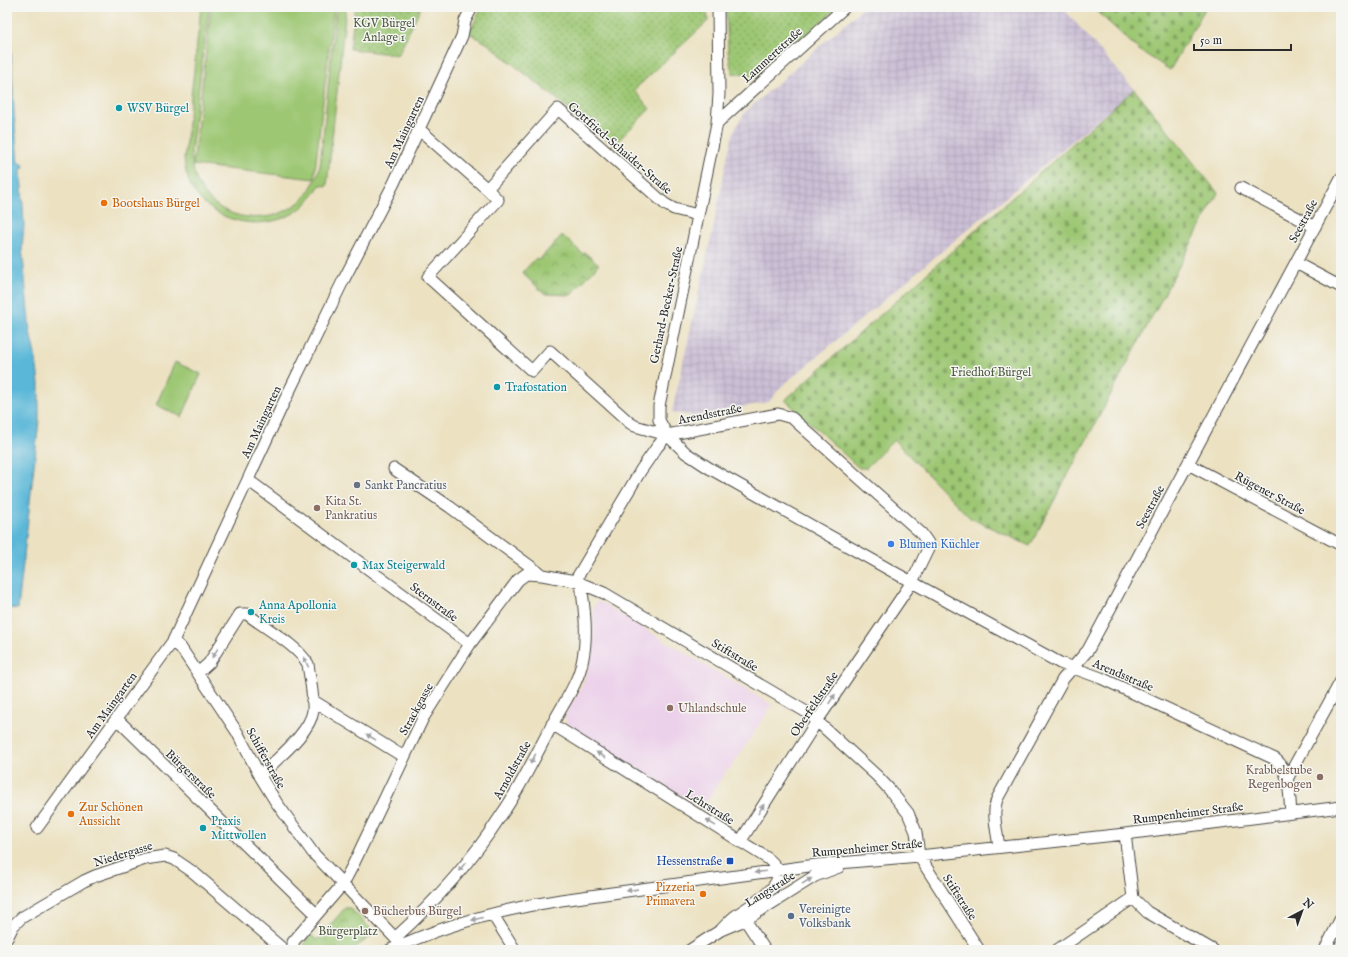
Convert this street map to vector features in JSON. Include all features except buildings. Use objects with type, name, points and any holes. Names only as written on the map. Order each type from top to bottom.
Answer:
[{"type":"street","name":"Am Maingarten","points":[[38,828],[173,641],[282,404],[420,130],[462,36],[465,21],[472,7]]},
{"type":"street","name":"Gerhard-Becker-Straße","points":[[667,435],[659,420],[659,406],[717,123],[719,86],[718,7]]},
{"type":"street","name":"Lammertstraße","points":[[717,123],[845,7]]},
{"type":"street","name":"Gottfried-Schaider-Straße","points":[[487,189],[558,109],[665,204],[674,209],[698,215]]},
{"type":"street","points":[[420,130],[498,200],[428,277],[532,371],[550,352],[630,423],[635,426],[667,435],[656,447],[641,470],[578,582]]},
{"type":"street","name":"Seestraße","points":[[999,847],[995,814],[998,799],[1059,685],[1071,668],[1082,659],[1088,650],[1341,178]]},
{"type":"street","points":[[1241,188],[1315,227]]},
{"type":"street","points":[[1296,263],[1341,287]]},
{"type":"street","name":"Arendsstraße","points":[[667,435],[778,414],[792,418],[926,539],[929,546],[912,582]]},
{"type":"street","name":"Arendsstraße","points":[[667,435],[686,453],[709,468],[912,582],[1071,668],[1101,678],[1270,757],[1282,765],[1288,779],[1291,813]]},
{"type":"street","name":"Rügener Straße","points":[[1188,464],[1341,545]]},
{"type":"street","name":"Stiftstraße","points":[[394,469],[456,511],[542,575],[578,582],[604,593],[808,713],[877,776],[904,807],[914,826],[919,856],[979,950]]},
{"type":"street","name":"Sternstraße","points":[[248,480],[470,644]]},
{"type":"street","name":"Strackgasse","points":[[343,884],[423,718],[470,644],[518,580],[526,574],[542,575]]},
{"type":"street","name":"Arnoldstraße","points":[[397,946],[414,920],[449,883],[494,827],[511,800],[578,676],[583,658],[585,633],[578,582]]},
{"type":"street","name":"Oberfeldstraße","points":[[740,842],[817,721],[912,582]]},
{"type":"street","points":[[198,673],[209,663],[240,614],[247,614],[291,646],[305,659],[308,664],[313,710],[308,726],[260,776]]},
{"type":"street","name":"Schifferstraße","points":[[173,641],[181,648],[237,732],[260,776],[276,802],[304,842],[343,884]]},
{"type":"street","points":[[1288,779],[1341,681]]},
{"type":"street","points":[[312,700],[404,757]]},
{"type":"street","name":"Bürgerstraße","points":[[117,719],[316,914]]},
{"type":"street","name":"Lehrstraße","points":[[552,724],[771,861],[777,870]]},
{"type":"street","name":"Rumpenheimer Straße","points":[[397,946],[457,924],[531,905],[561,900],[816,865],[919,856],[1125,834],[1341,807]]},
{"type":"street","points":[[1125,834],[1133,898],[1148,912],[1212,950]]},
{"type":"street","name":"Niedergasse","points":[[7,938],[13,926],[21,918],[84,881],[105,872],[145,859],[164,856],[174,859],[193,872],[284,950]]},
{"type":"street","name":"Langstraße","points":[[690,950],[743,916],[822,873],[834,868],[869,861]]},
{"type":"street","points":[[765,950],[743,916],[773,888],[777,881],[777,870]]},
{"type":"street","points":[[292,950],[293,942],[343,884],[397,946]]},
{"type":"street","points":[[1057,950],[1133,898]]},
{"type":"street","points":[[493,915],[515,950]]},
{"type":"street","points":[[1325,950],[1341,918]]},
{"type":"shaded area","points":[[864,7],[1062,7],[1134,89],[781,387],[769,402],[693,416],[672,412],[713,229],[728,153],[735,129],[745,112]]},
{"type":"shaded area","name":"Uhlandschule","points":[[597,602],[600,602],[772,705],[729,770],[727,769],[702,809],[567,724],[565,716],[582,686],[591,659],[594,643],[593,607]]},
{"type":"green space","points":[[201,7],[209,7],[191,151],[192,163],[197,181],[204,194],[214,204],[226,211],[240,216],[253,218],[268,217],[281,213],[294,206],[307,194],[316,178],[320,166],[336,7],[346,7],[327,186],[320,185],[310,199],[299,210],[290,215],[263,223],[250,223],[223,216],[211,209],[200,199],[189,181],[184,159]]},
{"type":"green space","points":[[211,7],[334,7],[314,179],[193,165]]},
{"type":"green space","name":"KGV Bürgel Anlage 1","points":[[355,7],[421,7],[398,55],[350,49]]},
{"type":"green space","points":[[482,7],[707,7],[708,21],[634,90],[650,109],[614,145],[488,44],[469,33]]},
{"type":"green space","points":[[726,7],[838,7],[758,77],[732,73],[728,52]]},
{"type":"green space","points":[[1092,7],[1206,7],[1170,70],[1139,50]]},
{"type":"green space","name":"Friedhof Bürgel","points":[[1134,89],[1218,193],[1030,546],[970,518],[894,440],[866,468],[859,468],[785,400]]},
{"type":"green space","points":[[562,235],[583,254],[585,253],[599,264],[571,295],[545,294],[522,273],[536,258],[539,260]]},
{"type":"green space","points":[[175,362],[201,374],[182,417],[156,405]]},
{"type":"green space","name":"Bürgerplatz","points":[[345,908],[350,908],[372,930],[371,936],[352,950],[305,950],[305,941],[310,934],[317,940]]},
{"type":"water","points":[[7,7],[9,7],[18,163],[23,163],[24,168],[21,169],[24,225],[22,247],[30,332],[36,359],[39,383],[39,421],[18,609],[10,608],[7,622]]},
{"type":"place","name":"WSV Bürgel","points":[[119,108]]},
{"type":"place","name":"Bootshaus Bürgel","points":[[104,203]]},
{"type":"place","name":"Trafostation","points":[[497,387]]},
{"type":"place","name":"Sankt Pancratius","points":[[357,485]]},
{"type":"place","name":"Kita St. Pankratius","points":[[317,508]]},
{"type":"place","name":"Blumen Küchler","points":[[891,544]]},
{"type":"place","name":"Max Steigerwald","points":[[354,565]]},
{"type":"place","name":"Anna Apollonia Kreis","points":[[251,612]]},
{"type":"place","name":"Uhlandschule","points":[[670,708]]},
{"type":"place","name":"Krabbelstube Regenbogen","points":[[1320,777]]},
{"type":"place","name":"Zur Schönen Aussicht","points":[[71,814]]},
{"type":"place","name":"Praxis Mittwollen","points":[[203,828]]},
{"type":"place","name":"Hessenstraße","points":[[730,861]]},
{"type":"place","name":"Pizzeria Primavera","points":[[703,894]]},
{"type":"place","name":"Bücherbus Bürgel","points":[[365,911]]},
{"type":"place","name":"Vereinigte Volksbank","points":[[791,916]]}]
